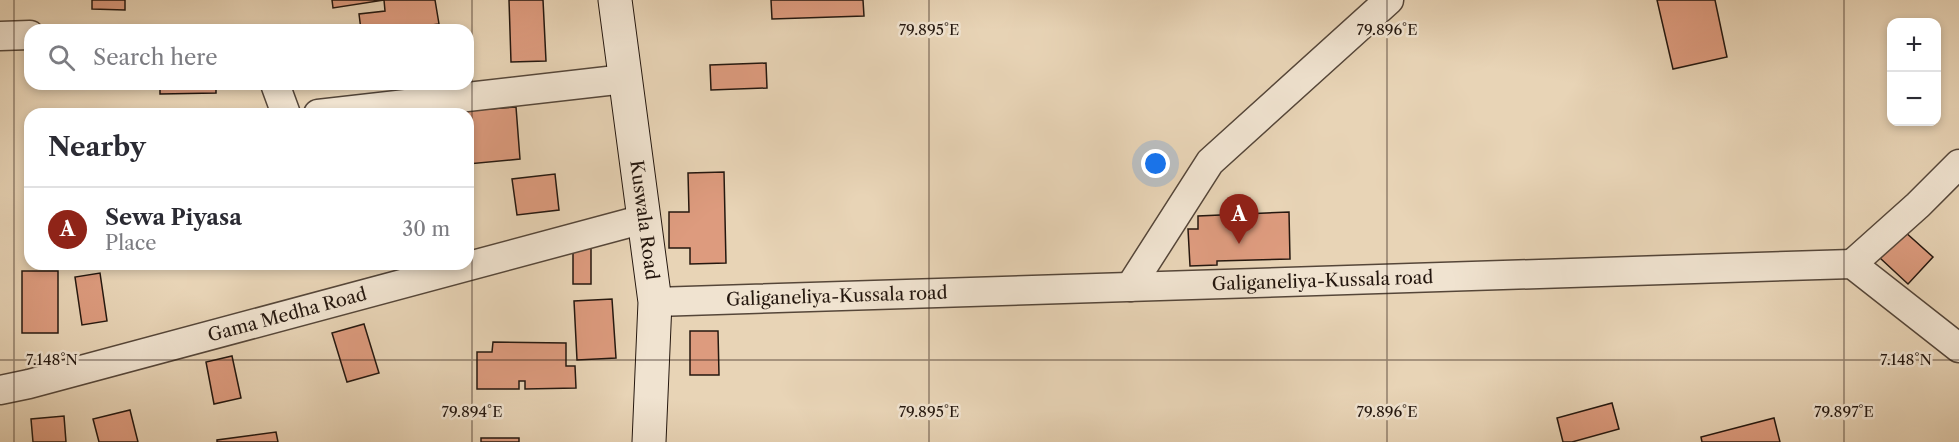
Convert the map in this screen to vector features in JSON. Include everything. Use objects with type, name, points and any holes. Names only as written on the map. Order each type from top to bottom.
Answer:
[{"type":"street","name":"Kuswala Road","points":[[615,0],[655,302],[649,442]]},
{"type":"street","points":[[1130,286],[1210,162],[1389,0]]},
{"type":"street","points":[[0,36],[24,35]]},
{"type":"street","points":[[371,108],[625,79]]},
{"type":"street","points":[[277,90],[284,108]]},
{"type":"street","points":[[1959,164],[1918,205],[1852,264],[1959,348]]},
{"type":"street","name":"Gama Medha Road","points":[[474,265],[644,219]]},
{"type":"street","name":"Galiganeliya-Kussala road","points":[[655,302],[1852,264]]},
{"type":"street","name":"Gama Medha Road","points":[[0,390],[454,270]]},
{"type":"building","points":[[92,0],[125,0],[125,10],[92,9]]},
{"type":"building","points":[[332,0],[384,0],[333,8]]},
{"type":"building","points":[[384,0],[435,0],[439,24],[360,24],[359,14],[385,11]]},
{"type":"building","points":[[509,0],[543,0],[546,61],[511,62]]},
{"type":"building","points":[[771,0],[863,0],[864,16],[772,19]]},
{"type":"building","points":[[1657,0],[1715,0],[1727,57],[1673,69]]},
{"type":"building","points":[[766,63],[767,88],[711,90],[710,65]]},
{"type":"building","points":[[160,90],[216,90],[216,93],[160,94]]},
{"type":"building","points":[[516,107],[520,159],[474,163],[474,110]]},
{"type":"building","points":[[724,172],[726,263],[690,264],[690,248],[669,248],[669,212],[689,212],[688,173]]},
{"type":"building","points":[[555,174],[559,210],[517,215],[512,179]]},
{"type":"building","points":[[1289,212],[1290,259],[1217,261],[1217,265],[1190,266],[1188,229],[1198,229],[1198,216]]},
{"type":"building","points":[[1904,231],[1933,257],[1908,284],[1880,258]]},
{"type":"building","points":[[573,248],[591,248],[591,284],[573,284]]},
{"type":"building","points":[[22,271],[58,271],[58,333],[22,333]]},
{"type":"building","points":[[100,273],[107,321],[82,325],[75,277]]},
{"type":"building","points":[[612,299],[616,358],[577,360],[574,301]]},
{"type":"building","points":[[364,324],[379,373],[347,382],[332,333]]},
{"type":"building","points":[[690,331],[718,331],[719,375],[690,375]]},
{"type":"building","points":[[493,342],[566,343],[566,366],[575,366],[576,388],[525,389],[525,381],[519,381],[519,389],[477,389],[477,352],[492,352]]},
{"type":"building","points":[[232,356],[241,398],[214,404],[206,362]]},
{"type":"building","points":[[1612,403],[1619,429],[1572,442],[1563,442],[1557,418]]},
{"type":"building","points":[[130,410],[138,442],[99,442],[93,419]]},
{"type":"building","points":[[64,416],[66,442],[33,442],[31,419]]},
{"type":"building","points":[[1774,418],[1780,442],[1702,442],[1701,437]]},
{"type":"building","points":[[276,432],[278,442],[217,442],[217,440]]},
{"type":"building","points":[[481,438],[519,438],[519,442],[481,442]]},
{"type":"place","name":"Sewa Piyasa","points":[[1239,244]]}]
